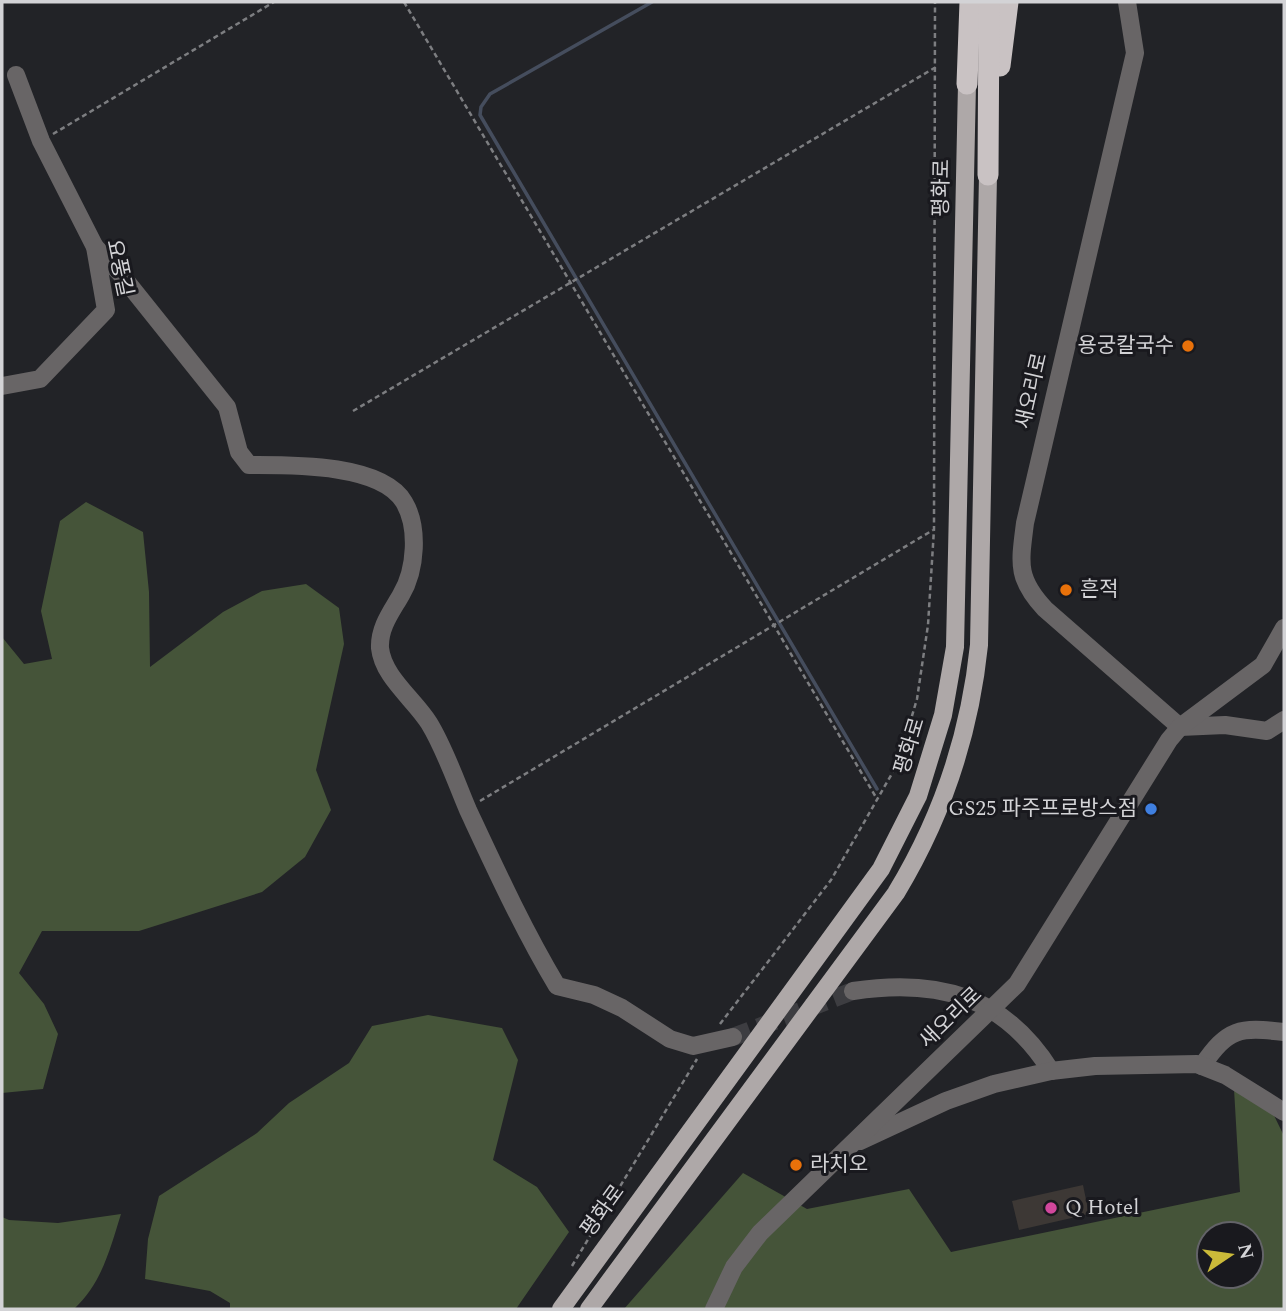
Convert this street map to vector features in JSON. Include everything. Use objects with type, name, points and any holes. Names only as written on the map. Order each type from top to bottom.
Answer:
[{"type":"highway","points":[[960,2],[967,51]]},
{"type":"highway","points":[[967,84],[970,2]]},
{"type":"highway","points":[[988,175],[989,2]]},
{"type":"highway","points":[[989,148],[1008,2]]},
{"type":"main road","name":"평화로","points":[[561,1309],[881,869],[918,796],[943,715],[955,647],[967,84]]},
{"type":"main road","points":[[589,1309],[896,893],[915,861],[948,785],[970,706],[979,645],[988,175]]},
{"type":"street","name":"새오리로","points":[[1127,2],[1135,54],[1025,523],[1020,569],[1032,596],[1045,609],[1180,727]]},
{"type":"street","name":"요풍길","points":[[2,386],[40,379],[106,310],[95,247],[41,141],[16,75]]},
{"type":"street","points":[[95,247],[119,272],[227,407],[239,453],[249,465],[295,464],[356,474],[386,484],[404,501],[414,527],[412,554],[403,592],[387,616],[380,646],[385,666],[429,723],[520,924],[557,986],[594,996],[622,1008],[670,1039],[692,1046],[704,1046],[733,1037]]},
{"type":"street","name":"새오리로","points":[[714,1309],[748,1247],[993,1010],[1033,963],[1068,900],[1180,727],[1263,665],[1284,628]]},
{"type":"street","points":[[1180,727],[1225,725],[1267,731],[1284,720]]},
{"type":"street","points":[[853,991],[883,986],[946,991],[979,1001],[1022,1032],[1051,1071]]},
{"type":"street","points":[[1202,1066],[1220,1041],[1230,1033],[1263,1030],[1284,1032]]},
{"type":"street","points":[[854,1144],[886,1132],[946,1101],[994,1084],[1051,1071],[1095,1066],[1202,1066],[1225,1075],[1284,1112]]},
{"type":"path","points":[[41,141],[274,2]]},
{"type":"path","points":[[404,2],[573,281],[773,626],[877,799]]},
{"type":"path","points":[[566,1277],[685,1082],[704,1046],[831,880],[898,763],[917,699],[928,625],[934,529],[935,2]]},
{"type":"path","points":[[354,411],[936,67]]},
{"type":"path","points":[[468,808],[934,529]]},
{"type":"green space","points":[[86,502],[143,532],[149,592],[150,667],[223,612],[262,591],[306,584],[339,608],[344,644],[316,770],[331,810],[305,857],[262,892],[139,931],[42,931],[19,973],[44,1004],[58,1034],[43,1089],[2,1093],[2,637],[24,664],[52,659],[41,611],[60,521]]},
{"type":"green space","points":[[428,1015],[502,1028],[518,1060],[493,1160],[537,1187],[569,1232],[516,1309],[230,1309],[230,1303],[210,1291],[145,1279],[148,1239],[159,1196],[257,1133],[289,1103],[349,1063],[372,1026]]},
{"type":"green space","points":[[1234,1089],[1262,1091],[1284,1136],[1284,1309],[624,1309],[743,1173],[807,1209],[909,1189],[951,1252],[1240,1192]]},
{"type":"green space","points":[[121,1214],[109,1253],[98,1277],[74,1309],[2,1309],[2,1217],[9,1220],[58,1223]]},
{"type":"building","name":"Q Hotel","points":[[1083,1185],[1089,1214],[1019,1230],[1012,1201]]},
{"type":"waterway","points":[[652,2],[490,94],[481,107],[480,115],[877,789]]},
{"type":"tunnel","points":[[733,1037],[853,991]]},
{"type":"place","name":"용궁칼국수","points":[[1188,346]]},
{"type":"place","name":"흔적","points":[[1066,590]]},
{"type":"place","name":"GS25 파주프로방스점","points":[[1151,809]]},
{"type":"place","name":"라치오","points":[[796,1165]]},
{"type":"place","name":"Q Hotel","points":[[1051,1208]]}]
